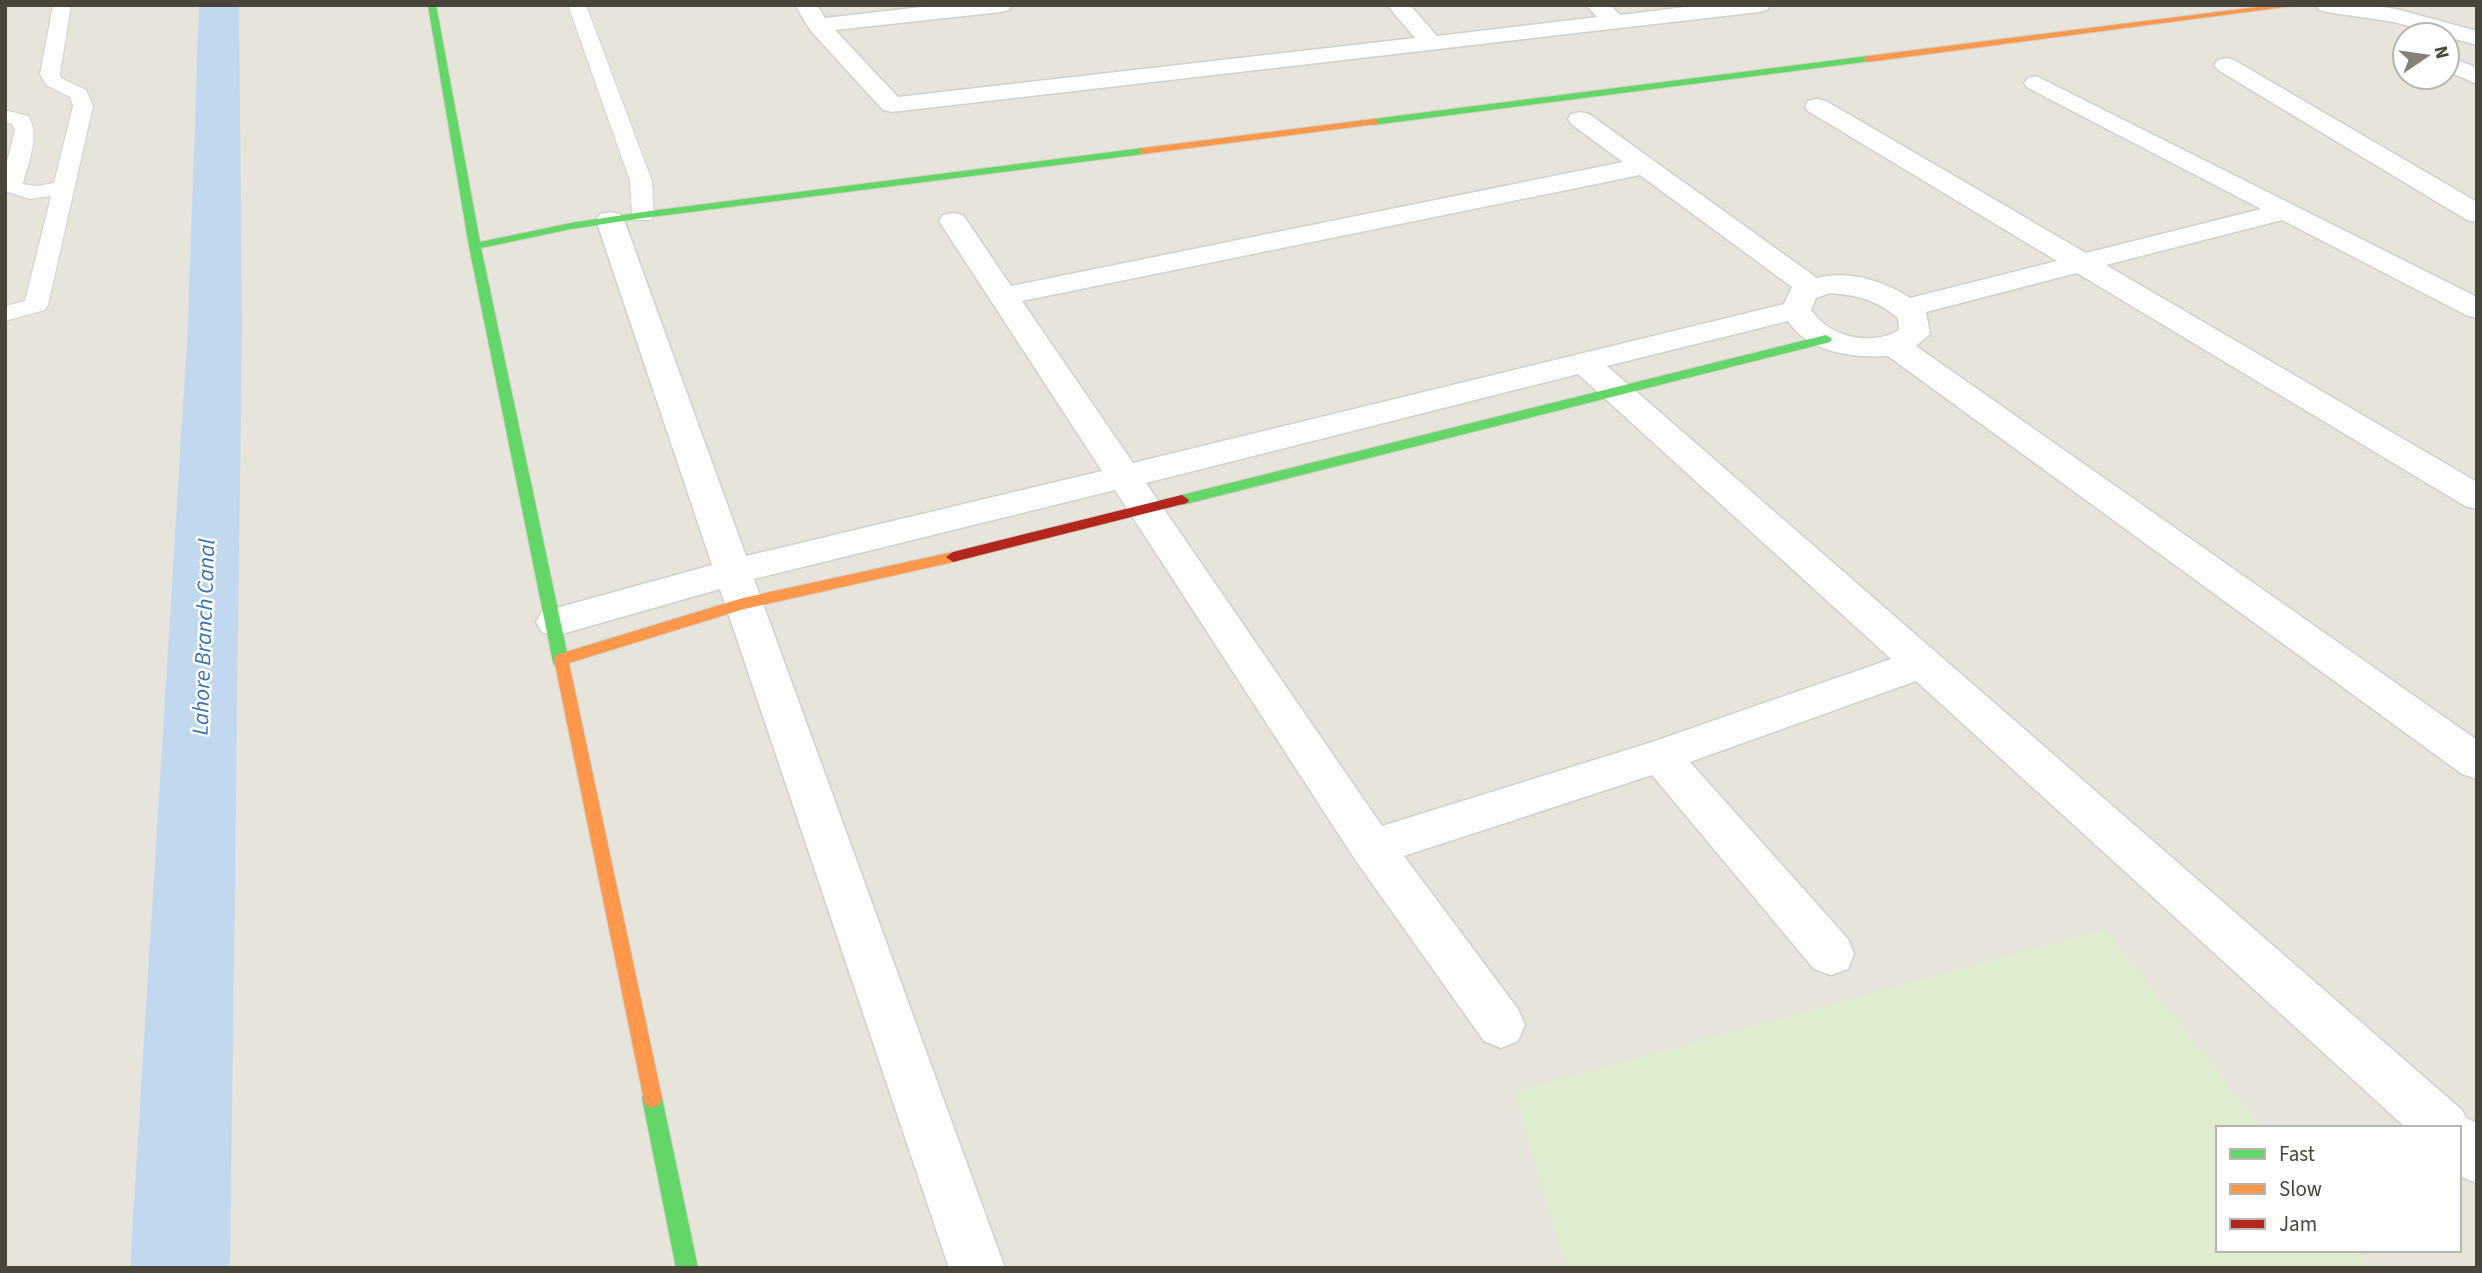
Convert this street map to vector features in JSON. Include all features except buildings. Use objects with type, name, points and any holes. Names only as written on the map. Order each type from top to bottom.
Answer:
[{"type":"main road","points":[[432,5],[475,246],[687,1268]]},
{"type":"main road","points":[[475,246],[608,220],[2296,5]]},
{"type":"main road","points":[[739,588],[938,561],[1826,339]]},
{"type":"main road","points":[[562,659],[602,647],[691,601]]},
{"type":"street","points":[[812,15],[1000,5]]},
{"type":"street","points":[[1398,5],[1431,43]]},
{"type":"street","points":[[1597,5],[1615,22]]},
{"type":"street","points":[[812,15],[892,105],[1759,5]]},
{"type":"street","points":[[2327,5],[2477,38]]},
{"type":"street","points":[[2371,5],[2398,19]]},
{"type":"street","points":[[2226,65],[2477,214]]},
{"type":"street","points":[[2461,69],[2477,77]]},
{"type":"street","points":[[2036,83],[2477,309]]},
{"type":"street","points":[[1817,106],[2477,498]]},
{"type":"street","points":[[555,622],[596,611],[691,601],[1124,477],[1584,362],[1805,299],[1827,284],[1860,285],[1892,297],[1913,315],[1915,334],[1895,346],[1861,348],[1826,339],[1806,325],[1805,299],[1644,166],[1580,119]]},
{"type":"street","points":[[1003,296],[1644,166]]},
{"type":"street","points":[[1905,308],[2285,211]]},
{"type":"street","points":[[608,220],[977,1268]]},
{"type":"street","points":[[953,221],[1372,848],[1502,1025]]},
{"type":"street","points":[[1895,346],[2477,762]]},
{"type":"street","points":[[1584,362],[2442,1126]]},
{"type":"street","points":[[1372,848],[1660,756],[1924,663]]},
{"type":"street","points":[[1660,756],[1831,954]]},
{"type":"street","points":[[2461,1143],[2477,1157]]},
{"type":"lane","points":[[5,314],[36,304],[83,106],[79,94],[53,82],[50,74],[62,5]]},
{"type":"lane","points":[[577,5],[640,181],[608,220]]},
{"type":"lane","points":[[5,116],[21,120],[25,130],[12,186],[18,191],[29,193],[64,187]]},
{"type":"shaded area","points":[[5,5],[2477,5],[2477,1268],[5,1268]]},
{"type":"green space","points":[[2105,929],[2260,1126],[2216,1126],[2216,1252],[2360,1252],[2372,1268],[1567,1268],[1514,1092]]},
{"type":"waterway","name":"Lahore Branch Canal","points":[[180,1268],[215,325],[219,5]]},
{"type":"traffic: fast","points":[[432,5],[475,246],[561,662]]},
{"type":"traffic: fast","points":[[1373,122],[1868,59]]},
{"type":"traffic: fast","points":[[475,246],[571,226],[643,215],[1143,151]]},
{"type":"traffic: fast","points":[[1182,500],[1826,339]]},
{"type":"traffic: fast","points":[[652,1098],[687,1268]]},
{"type":"traffic: slow","points":[[1868,59],[2296,5]]},
{"type":"traffic: slow","points":[[1143,151],[1373,122]]},
{"type":"traffic: slow","points":[[562,659],[743,604],[953,557]]},
{"type":"traffic: slow","points":[[561,662],[652,1098]]},
{"type":"traffic: jam","points":[[953,557],[1182,500]]}]
